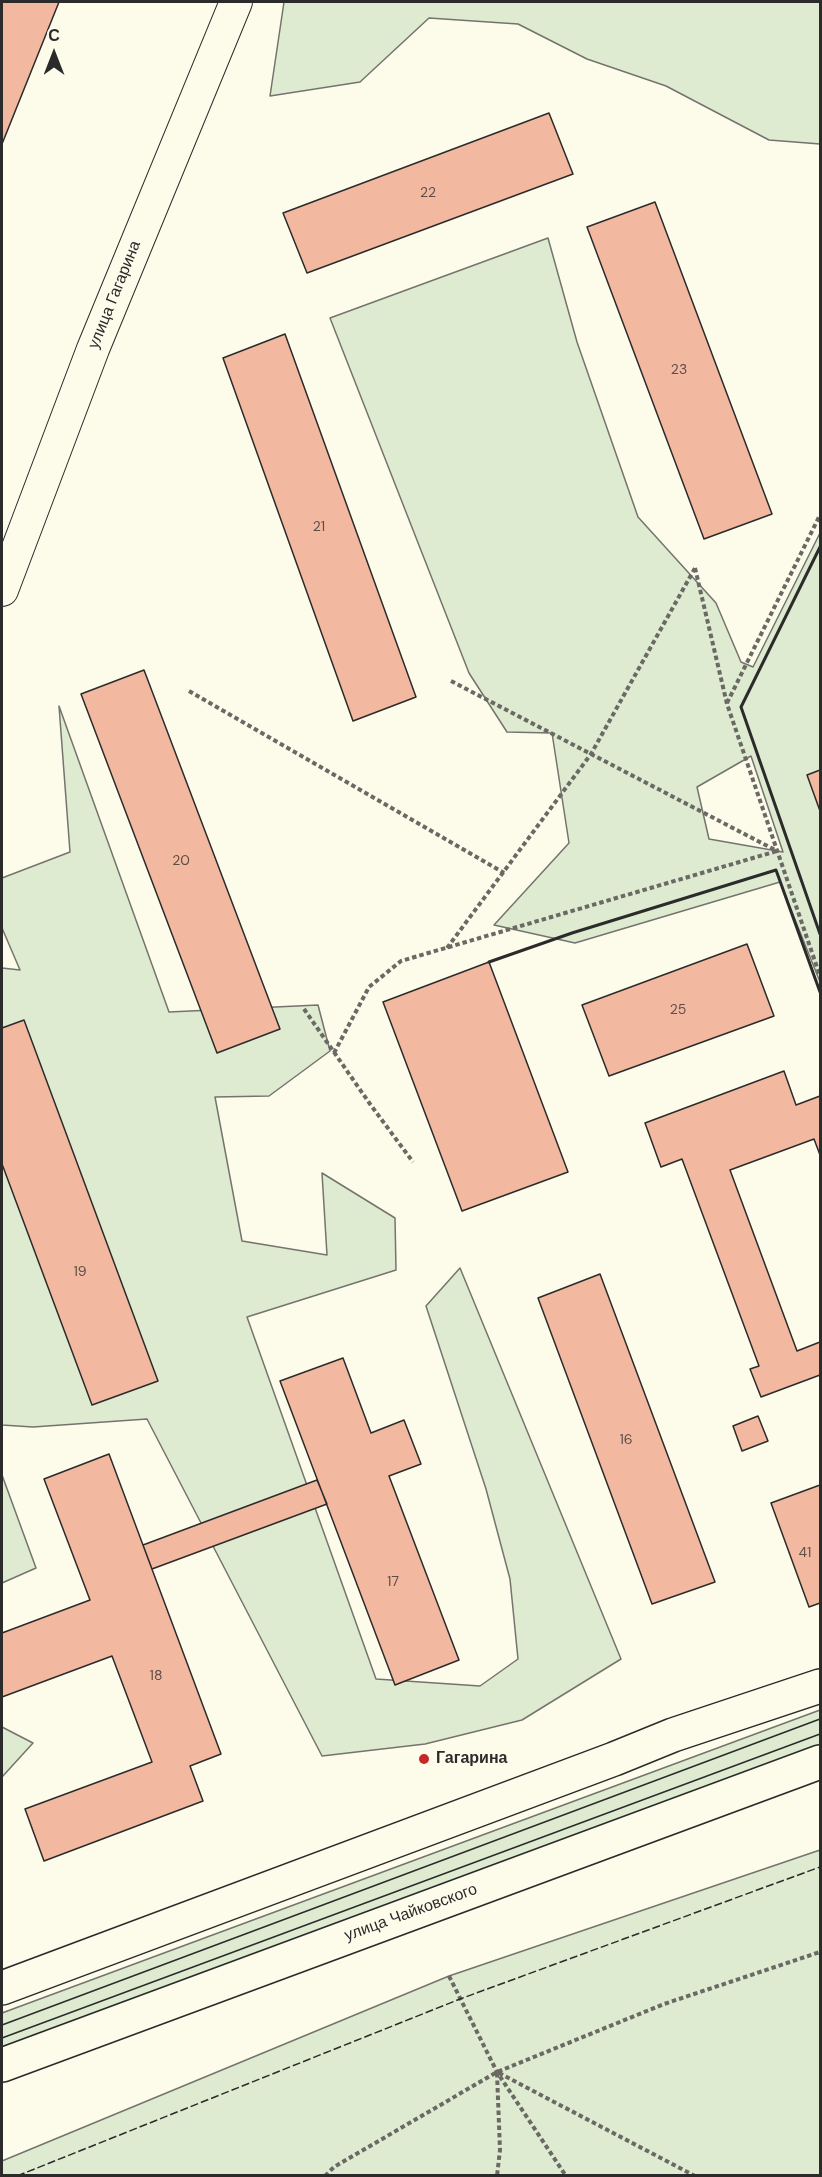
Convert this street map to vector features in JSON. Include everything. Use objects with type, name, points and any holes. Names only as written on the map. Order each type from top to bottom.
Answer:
[{"type":"main road","points":[[2,1988],[673,1735],[820,1686]]},
{"type":"main road","name":"улица Чайковского","points":[[2,2065],[820,1762]]},
{"type":"street","name":"улица Гагарина","points":[[2,590],[93,349],[236,2]]},
{"type":"path","points":[[727,704],[820,515]]},
{"type":"path","points":[[447,948],[591,754],[695,568],[727,704],[820,976]]},
{"type":"path","points":[[451,681],[777,851]]},
{"type":"path","points":[[189,691],[504,873]]},
{"type":"path","points":[[334,1053],[369,987],[401,961],[777,851]]},
{"type":"path","points":[[304,1009],[413,1162]]},
{"type":"path","points":[[327,2175],[334,2167],[497,2072],[664,2004],[820,1952]]},
{"type":"path","points":[[449,1976],[497,2072],[566,2175]]},
{"type":"path","points":[[497,2072],[500,2150],[497,2175]]},
{"type":"path","points":[[497,2072],[695,2175]]},
{"type":"green space","points":[[284,2],[820,2],[820,144],[769,140],[666,86],[587,59],[518,24],[429,18],[360,82],[270,96]]},
{"type":"green space","points":[[548,238],[577,342],[638,517],[716,603],[741,662],[753,667],[820,533],[820,982],[780,882],[575,943],[494,925],[569,843],[552,733],[507,732],[469,673],[330,318]],"holes":[[[751,756],[783,852],[709,839],[697,787]]]},
{"type":"green space","points":[[59,706],[169,1012],[318,1005],[330,1051],[269,1096],[215,1097],[242,1241],[327,1255],[322,1173],[395,1218],[396,1270],[247,1317],[376,1679],[480,1686],[518,1659],[510,1579],[486,1489],[426,1306],[460,1268],[621,1659],[522,1720],[425,1744],[322,1756],[147,1419],[33,1427],[2,1425],[2,968],[20,970],[2,928],[2,878],[70,852]]},
{"type":"green space","points":[[2,1475],[36,1568],[2,1583]]},
{"type":"green space","points":[[820,1710],[820,1745],[2,2050],[2,2013]]},
{"type":"green space","points":[[2,1727],[33,1743],[2,1777]]},
{"type":"green space","points":[[820,1850],[820,2175],[2,2175],[2,2161],[449,1976]]},
{"type":"building","points":[[2,2],[59,2],[2,144]]},
{"type":"building","points":[[549,113],[573,174],[307,273],[283,213]]},
{"type":"building","points":[[655,202],[772,514],[704,539],[587,227]]},
{"type":"building","points":[[285,334],[416,697],[353,721],[223,358]]},
{"type":"building","points":[[144,670],[280,1029],[217,1053],[81,694]]},
{"type":"building","points":[[820,770],[820,811],[807,775]]},
{"type":"building","points":[[747,944],[774,1016],[609,1076],[582,1005]]},
{"type":"building","points":[[489,962],[568,1172],[462,1211],[383,1002]]},
{"type":"building","points":[[24,1020],[158,1381],[92,1405],[2,1164],[2,1028]]},
{"type":"building","points":[[784,1071],[796,1105],[820,1096],[820,1155],[814,1139],[730,1170],[797,1351],[820,1342],[820,1375],[761,1397],[750,1369],[759,1366],[682,1159],[661,1167],[645,1123]]},
{"type":"building","points":[[600,1274],[715,1582],[652,1604],[538,1298]]},
{"type":"building","points":[[343,1358],[371,1433],[404,1420],[421,1464],[389,1476],[459,1660],[395,1685],[280,1381]]},
{"type":"building","points":[[758,1416],[768,1441],[742,1451],[733,1426]]},
{"type":"building","points":[[109,1454],[221,1754],[190,1766],[203,1801],[44,1861],[25,1809],[152,1762],[112,1656],[2,1697],[2,1633],[90,1600],[44,1479]]},
{"type":"building","points":[[317,1480],[327,1504],[152,1569],[143,1545]]},
{"type":"building","points":[[820,1485],[820,1603],[809,1607],[771,1503]]},
{"type":"tram line","points":[[2,2025],[820,1719]]},
{"type":"tram line","points":[[2,2038],[820,1734]]},
{"type":"fence","points":[[17,2176],[460,1999],[820,1867]]},
{"type":"wall","points":[[820,547],[741,707],[820,934]]},
{"type":"wall","points":[[489,962],[572,933],[776,870],[820,992]]},
{"type":"place","name":"Гагарина","points":[[424,1759]]}]
